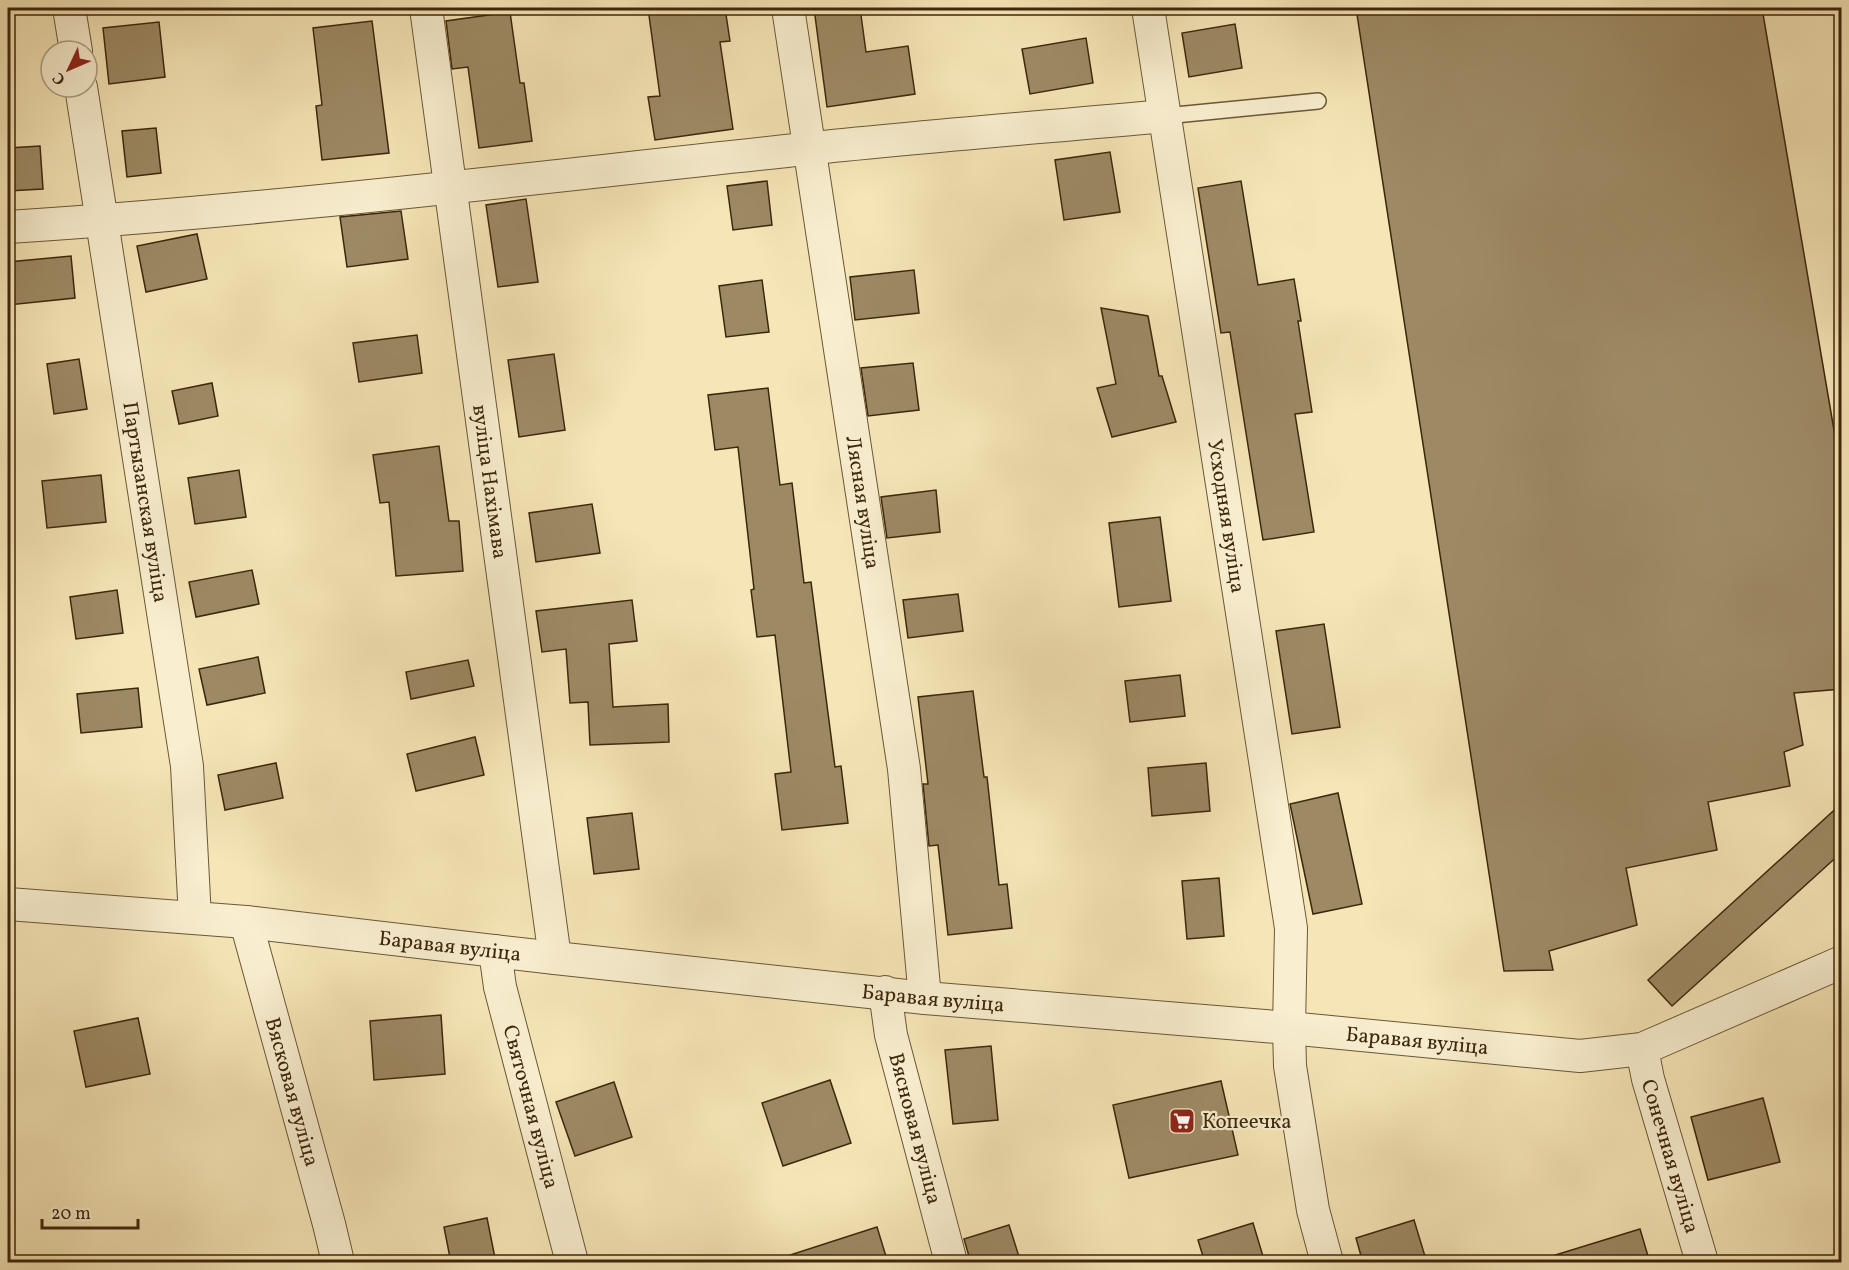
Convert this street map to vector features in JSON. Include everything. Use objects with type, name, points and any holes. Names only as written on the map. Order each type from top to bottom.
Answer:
[{"type":"street","points":[[69,8],[74,39]]},
{"type":"street","name":"вуліца Нахімава","points":[[426,8],[555,958]]},
{"type":"street","name":"Лясная вуліца","points":[[788,8],[904,769],[925,998]]},
{"type":"street","name":"Усходняя вуліца","points":[[1148,8],[1291,928],[1290,1066],[1313,1210],[1327,1263]]},
{"type":"street","name":"Партызанская вуліца","points":[[83,99],[187,766],[195,918]]},
{"type":"street","points":[[8,226],[102,221],[452,187],[809,148],[1166,116]]},
{"type":"street","name":"Баравая вуліца","points":[[8,904],[246,922],[925,998],[1289,1028],[1580,1056],[1642,1049],[1842,962]]},
{"type":"street","name":"Вясковая вуліца","points":[[246,922],[338,1263]]},
{"type":"street","name":"Святочная вуліца","points":[[495,951],[500,987],[572,1263]]},
{"type":"street","name":"Вясновая вуліца","points":[[885,992],[891,1035],[951,1263]]},
{"type":"street","name":"Сонечная вуліца","points":[[1642,1049],[1648,1079],[1702,1263]]},
{"type":"lane","points":[[1166,116],[1318,101]]},
{"type":"building","points":[[648,8],[725,8],[730,41],[720,42],[733,129],[655,140],[648,97],[660,96]]},
{"type":"building","points":[[814,8],[860,8],[866,52],[908,46],[915,94],[827,107]]},
{"type":"building","points":[[1356,8],[1762,8],[1842,477],[1842,689],[1794,693],[1803,745],[1784,752],[1790,786],[1708,802],[1717,850],[1626,868],[1637,925],[1549,951],[1553,970],[1504,971]]},
{"type":"building","points":[[510,12],[520,83],[524,83],[532,141],[479,148],[468,67],[452,69],[446,21]]},
{"type":"building","points":[[372,21],[389,153],[322,160],[316,106],[322,105],[313,28]]},
{"type":"building","points":[[159,22],[165,77],[109,84],[103,28]]},
{"type":"building","points":[[1235,24],[1242,68],[1189,77],[1182,33]]},
{"type":"building","points":[[1086,38],[1093,83],[1030,94],[1022,49]]},
{"type":"building","points":[[156,128],[161,173],[127,177],[122,131]]},
{"type":"building","points":[[40,146],[43,189],[8,191],[8,148]]},
{"type":"building","points":[[1110,152],[1120,212],[1064,220],[1055,160]]},
{"type":"building","points":[[767,181],[772,225],[733,230],[727,186]]},
{"type":"building","points":[[1241,181],[1258,285],[1294,279],[1312,412],[1295,414],[1314,532],[1263,540],[1230,332],[1221,333],[1198,188]]},
{"type":"building","points":[[526,199],[538,282],[498,287],[486,205]]},
{"type":"building","points":[[401,211],[408,259],[347,267],[340,217]]},
{"type":"building","points":[[197,234],[207,279],[146,292],[137,246]]},
{"type":"building","points":[[71,256],[75,298],[8,305],[8,262]]},
{"type":"building","points":[[914,270],[919,313],[855,320],[850,277]]},
{"type":"building","points":[[762,280],[769,332],[726,337],[719,286]]},
{"type":"building","points":[[1101,308],[1148,316],[1159,376],[1162,376],[1176,422],[1112,437],[1097,388],[1116,384]]},
{"type":"building","points":[[417,335],[422,373],[359,382],[353,343]]},
{"type":"building","points":[[554,354],[565,430],[519,437],[508,360]]},
{"type":"building","points":[[79,359],[87,409],[54,414],[47,364]]},
{"type":"building","points":[[913,363],[919,410],[868,416],[861,368]]},
{"type":"building","points":[[212,383],[218,416],[179,424],[172,391]]},
{"type":"building","points":[[768,388],[780,485],[792,483],[804,583],[811,582],[835,767],[841,766],[848,823],[782,830],[775,774],[791,772],[775,635],[757,637],[738,447],[715,450],[708,395]]},
{"type":"building","points":[[439,446],[449,521],[459,521],[463,571],[396,576],[389,502],[380,503],[373,455]]},
{"type":"building","points":[[239,470],[246,517],[195,524],[188,478]]},
{"type":"building","points":[[101,475],[106,522],[47,528],[42,481]]},
{"type":"building","points":[[936,490],[940,532],[887,538],[881,497]]},
{"type":"building","points":[[592,504],[600,553],[536,562],[529,513]]},
{"type":"building","points":[[1160,517],[1171,601],[1119,607],[1109,523]]},
{"type":"building","points":[[252,570],[259,604],[196,617],[189,582]]},
{"type":"building","points":[[117,590],[123,633],[76,639],[70,597]]},
{"type":"building","points":[[958,594],[963,631],[908,638],[903,600]]},
{"type":"building","points":[[632,600],[637,641],[609,644],[613,707],[668,704],[669,742],[590,745],[588,702],[570,703],[566,649],[542,652],[536,611]]},
{"type":"building","points":[[1324,624],[1340,727],[1292,734],[1276,631]]},
{"type":"building","points":[[258,657],[265,693],[207,705],[199,669]]},
{"type":"building","points":[[468,660],[474,686],[411,699],[406,672]]},
{"type":"building","points":[[1180,675],[1185,716],[1130,722],[1125,681]]},
{"type":"building","points":[[138,688],[142,727],[81,733],[77,694]]},
{"type":"building","points":[[973,691],[984,777],[987,777],[999,885],[1007,884],[1012,928],[948,935],[938,845],[929,846],[923,784],[928,784],[918,697]]},
{"type":"building","points":[[475,737],[484,775],[416,791],[407,754]]},
{"type":"building","points":[[276,763],[283,798],[225,810],[218,775]]},
{"type":"building","points":[[1206,763],[1210,811],[1152,816],[1148,768]]},
{"type":"building","points":[[1338,793],[1362,904],[1313,914],[1290,804]]},
{"type":"building","points":[[1842,803],[1842,852],[1672,1006],[1648,980]]},
{"type":"building","points":[[632,813],[639,869],[594,874],[587,818]]},
{"type":"building","points":[[1219,878],[1224,936],[1187,939],[1182,881]]},
{"type":"building","points":[[441,1015],[445,1074],[374,1080],[370,1021]]},
{"type":"building","points":[[138,1018],[150,1074],[86,1087],[74,1031]]},
{"type":"building","points":[[991,1046],[998,1120],[953,1124],[945,1050]]},
{"type":"building","points":[[830,1080],[851,1143],[783,1166],[762,1103]]},
{"type":"building","points":[[1221,1081],[1238,1155],[1129,1178],[1113,1105]]},
{"type":"building","points":[[614,1082],[632,1137],[575,1156],[556,1102]]},
{"type":"building","points":[[1763,1098],[1780,1162],[1708,1180],[1691,1117]]},
{"type":"building","points":[[487,1218],[496,1263],[451,1263],[444,1227]]},
{"type":"building","points":[[1414,1220],[1427,1263],[1363,1263],[1356,1238]]},
{"type":"building","points":[[1253,1223],[1265,1263],[1205,1263],[1198,1240]]},
{"type":"building","points":[[1009,1225],[1021,1263],[971,1263],[964,1239]]},
{"type":"building","points":[[877,1227],[888,1263],[785,1263],[784,1257]]},
{"type":"building","points":[[1640,1229],[1650,1263],[1553,1263],[1552,1256]]},
{"type":"place","name":"Копеечка","points":[[1182,1121]]}]
